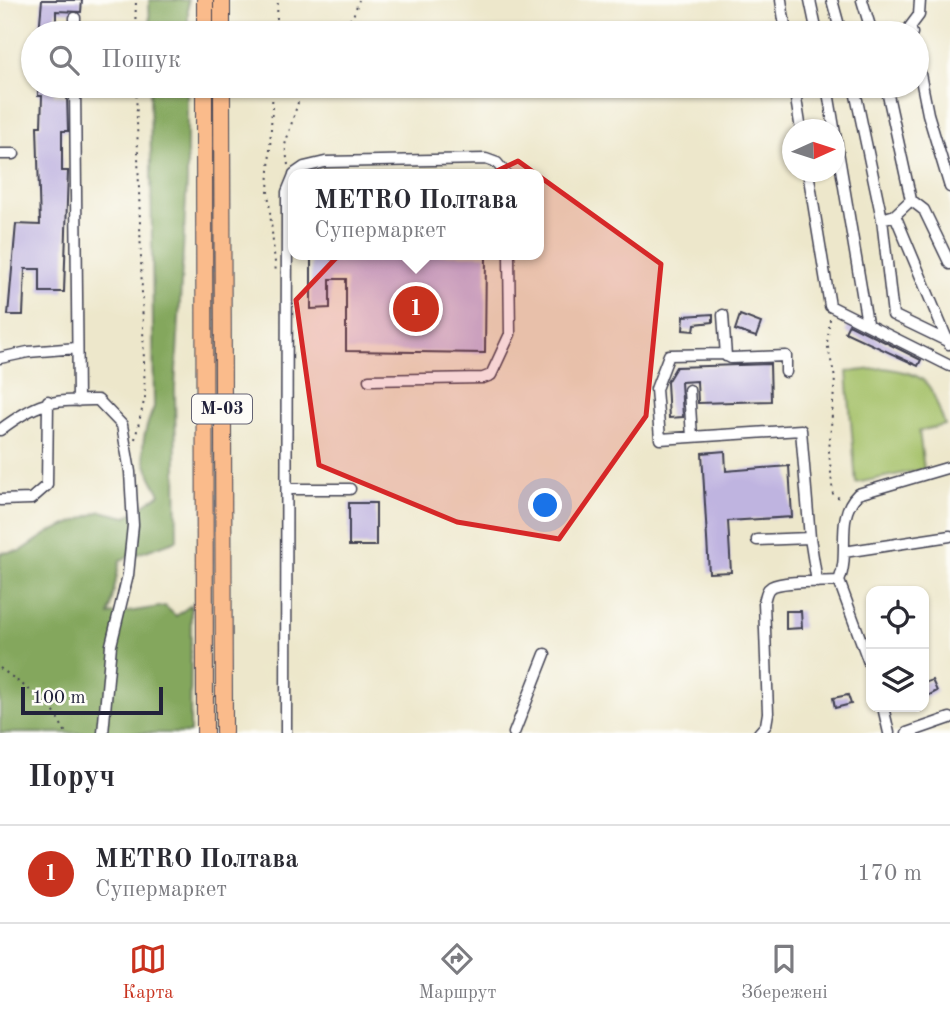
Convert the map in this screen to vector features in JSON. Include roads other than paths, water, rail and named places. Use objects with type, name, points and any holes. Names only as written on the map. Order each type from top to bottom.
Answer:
[{"type":"highway","points":[[205,0],[205,21]]},
{"type":"highway","points":[[222,0],[222,21]]},
{"type":"highway","name":"М-03","points":[[204,98],[205,733]]},
{"type":"highway","name":"М-03","points":[[222,98],[224,733]]},
{"type":"street","points":[[780,0],[784,21]]},
{"type":"street","points":[[810,0],[814,21]]},
{"type":"street","points":[[832,0],[838,21]]},
{"type":"street","points":[[862,0],[868,21]]},
{"type":"street","points":[[914,21],[919,15],[920,0]]},
{"type":"street","points":[[75,98],[78,401]]},
{"type":"street","points":[[796,98],[799,119]]},
{"type":"street","points":[[829,98],[867,323]]},
{"type":"street","points":[[857,98],[882,219],[892,315],[950,344]]},
{"type":"street","points":[[889,98],[911,200],[924,210],[950,264]]},
{"type":"street","points":[[925,98],[950,187]]},
{"type":"street","points":[[0,154],[14,154]]},
{"type":"street","points":[[305,169],[313,164],[333,168],[486,159],[497,163],[502,169]]},
{"type":"street","points":[[810,182],[830,306],[950,366]]},
{"type":"street","points":[[286,733],[288,190]]},
{"type":"street","points":[[882,219],[895,215],[911,200]]},
{"type":"street","points":[[895,215],[950,344]]},
{"type":"street","points":[[369,380],[483,378],[491,375],[510,334],[509,260]]},
{"type":"street","points":[[723,314],[726,356]]},
{"type":"street","points":[[0,358],[28,352],[77,348]]},
{"type":"street","points":[[786,372],[786,356],[731,359],[726,356],[669,355],[656,389],[660,439],[801,430],[810,538],[817,582]]},
{"type":"street","points":[[690,390],[692,437]]},
{"type":"street","points":[[0,429],[28,408],[48,401],[98,400],[122,425],[130,472],[133,525],[128,575],[111,645],[103,733]]},
{"type":"street","points":[[0,500],[31,499],[47,485],[48,401]]},
{"type":"street","points":[[866,654],[839,581],[843,572],[845,514],[849,502],[858,494],[950,467]]},
{"type":"street","points":[[287,489],[350,489]]},
{"type":"street","points":[[844,552],[950,536]]},
{"type":"street","points":[[757,540],[810,538]]},
{"type":"street","points":[[759,733],[766,725],[768,713],[764,602],[767,590],[772,586],[839,581]]},
{"type":"street","points":[[514,733],[545,654]]},
{"type":"street","points":[[224,710],[232,733]]},
{"type":"street","points":[[884,712],[889,733]]},
{"type":"street","points":[[907,733],[950,718]]},
{"type":"place","name":"METRO Полтава","points":[[416,309]]}]
